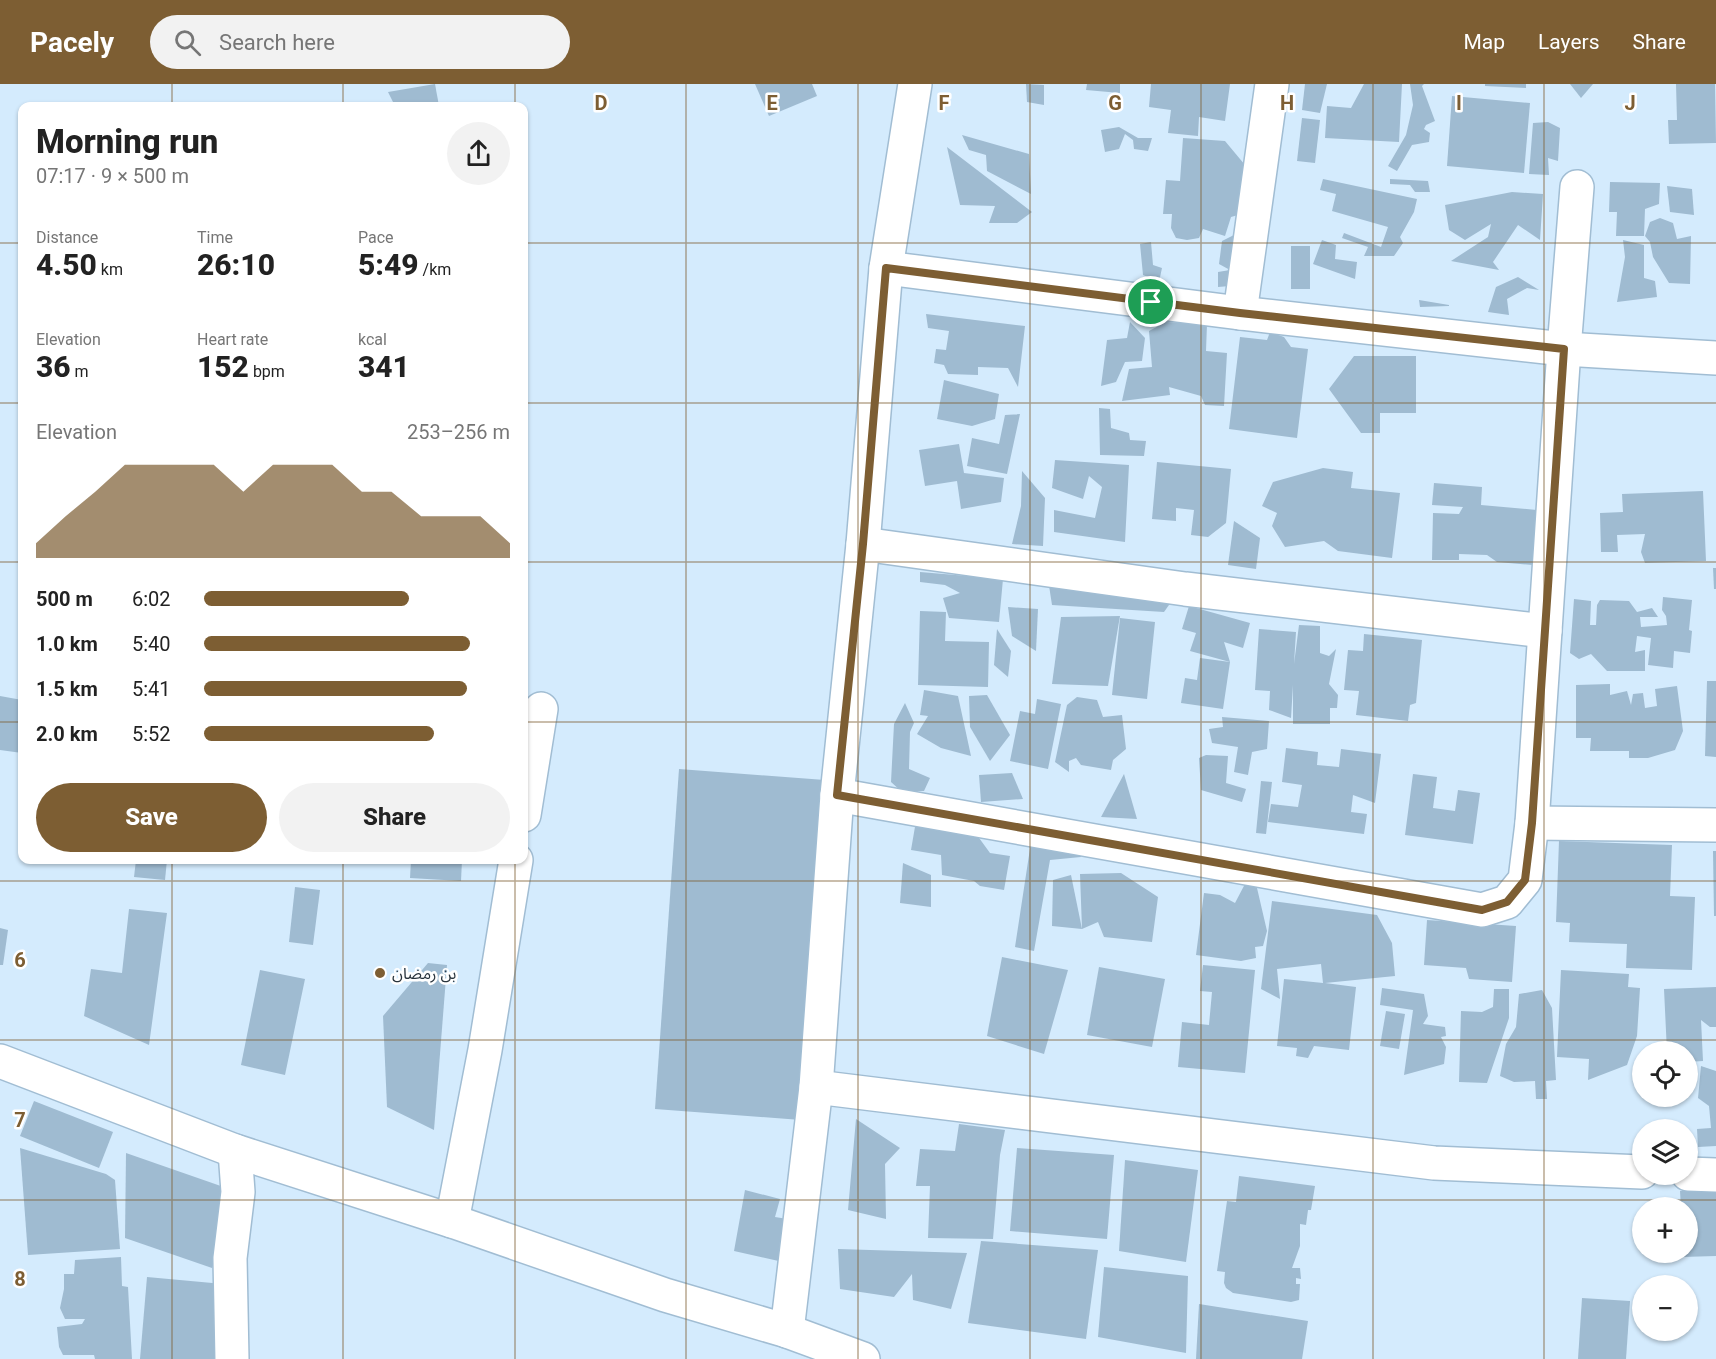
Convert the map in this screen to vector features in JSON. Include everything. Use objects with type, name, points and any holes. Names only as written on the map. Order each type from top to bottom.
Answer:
[{"type":"street","points":[[787,1331],[816,1087],[837,795],[863,544],[886,268],[915,84]]},
{"type":"street","points":[[1240,313],[1272,84]]},
{"type":"street","points":[[837,795],[1482,910],[1507,902],[1525,880],[1532,823],[1577,187]]},
{"type":"street","points":[[886,268],[1240,313],[1564,349],[1716,358]]},
{"type":"street","points":[[863,544],[1185,589],[1545,631]]},
{"type":"street","points":[[528,790],[541,709]]},
{"type":"street","points":[[1532,823],[1716,825]]},
{"type":"street","points":[[452,1221],[485,1050],[515,864]]},
{"type":"street","points":[[0,1061],[236,1151],[452,1221],[665,1295],[787,1331],[863,1359]]},
{"type":"street","points":[[816,1087],[1434,1163],[1632,1172]]},
{"type":"street","points":[[231,1359],[230,1258],[238,1192],[236,1151]]},
{"type":"street","points":[[1698,1174],[1716,1175]]},
{"type":"building","points":[[435,84],[438,102],[393,102],[388,92]]},
{"type":"building","points":[[755,84],[812,84],[817,96],[769,116]]},
{"type":"building","points":[[1026,84],[1044,85],[1044,105],[1027,102]]},
{"type":"building","points":[[1087,84],[1120,84],[1120,93],[1086,90]]},
{"type":"building","points":[[1151,84],[1230,84],[1225,121],[1199,117],[1198,136],[1168,133],[1171,110],[1149,107]]},
{"type":"building","points":[[1305,84],[1327,84],[1320,113],[1302,110]]},
{"type":"building","points":[[1364,84],[1402,84],[1399,142],[1325,138],[1327,106],[1351,108]]},
{"type":"building","points":[[1410,84],[1424,84],[1422,86],[1435,121],[1426,125],[1424,129],[1430,133],[1429,142],[1412,145],[1397,171],[1388,166],[1406,135],[1413,105]]},
{"type":"building","points":[[1485,84],[1526,84],[1526,88],[1485,86]]},
{"type":"building","points":[[1570,84],[1593,84],[1581,98]]},
{"type":"building","points":[[1676,84],[1715,84],[1716,143],[1669,144],[1668,120],[1677,120]]},
{"type":"building","points":[[1452,96],[1530,103],[1524,173],[1447,166]]},
{"type":"building","points":[[1302,118],[1320,120],[1315,163],[1297,161]]},
{"type":"building","points":[[1548,122],[1560,128],[1558,161],[1548,158],[1549,175],[1529,174],[1533,123]]},
{"type":"building","points":[[1119,127],[1138,138],[1152,138],[1148,151],[1134,149],[1133,140],[1125,134],[1119,149],[1105,152],[1101,130]]},
{"type":"building","points":[[962,135],[1029,154],[1031,194],[987,171],[986,155],[969,150]]},
{"type":"building","points":[[1183,138],[1225,141],[1245,165],[1238,215],[1231,217],[1225,236],[1203,229],[1199,238],[1187,240],[1176,238],[1171,228],[1172,214],[1163,214],[1166,180],[1180,181]]},
{"type":"building","points":[[947,147],[1032,212],[1017,223],[989,223],[995,206],[960,205]]},
{"type":"building","points":[[1323,179],[1417,199],[1414,212],[1400,237],[1403,243],[1394,256],[1364,256],[1368,247],[1342,238],[1344,233],[1381,247],[1388,227],[1332,211],[1336,194],[1320,190]]},
{"type":"building","points":[[1390,179],[1428,181],[1430,192],[1415,192],[1410,185],[1390,184]]},
{"type":"building","points":[[1610,182],[1660,183],[1659,204],[1645,209],[1644,236],[1616,236],[1617,212],[1609,212]]},
{"type":"building","points":[[1667,186],[1692,189],[1694,215],[1670,212]]},
{"type":"building","points":[[1512,192],[1543,194],[1540,240],[1518,225],[1493,262],[1499,270],[1451,261],[1488,237],[1491,224],[1465,240],[1449,230],[1445,205]]},
{"type":"building","points":[[1660,218],[1673,223],[1677,239],[1691,236],[1690,284],[1669,283],[1653,257],[1650,242],[1645,236],[1650,222]]},
{"type":"building","points":[[1234,235],[1230,270],[1219,264],[1222,241]]},
{"type":"building","points":[[1322,240],[1336,245],[1335,259],[1357,262],[1355,279],[1313,264]]},
{"type":"building","points":[[1623,240],[1644,245],[1644,278],[1655,281],[1657,297],[1617,302],[1625,257]]},
{"type":"building","points":[[1151,242],[1153,265],[1162,268],[1159,282],[1143,275],[1140,244]]},
{"type":"building","points":[[1291,246],[1310,246],[1310,289],[1291,289]]},
{"type":"building","points":[[1230,270],[1230,286],[1218,287],[1218,272]]},
{"type":"building","points":[[1518,277],[1539,290],[1527,288],[1507,299],[1509,315],[1488,312],[1496,287]]},
{"type":"building","points":[[1419,300],[1449,305],[1449,306],[1420,307]]},
{"type":"building","points":[[926,314],[1025,326],[1018,387],[1008,368],[978,367],[978,375],[948,374],[944,365],[934,363],[936,349],[946,350],[949,331],[928,328]]},
{"type":"building","points":[[1130,322],[1145,338],[1142,361],[1125,362],[1116,382],[1101,386],[1107,340],[1127,338]]},
{"type":"building","points":[[1166,322],[1207,324],[1206,351],[1227,353],[1224,406],[1205,405],[1201,396],[1169,387],[1170,395],[1122,401],[1129,369],[1152,367],[1149,331]]},
{"type":"building","points":[[1270,332],[1284,337],[1291,347],[1308,349],[1297,438],[1229,429],[1240,337],[1267,340]]},
{"type":"building","points":[[1354,356],[1416,356],[1416,413],[1380,413],[1380,433],[1361,433],[1329,389]]},
{"type":"building","points":[[944,380],[999,394],[995,419],[972,426],[937,419]]},
{"type":"building","points":[[1099,408],[1110,409],[1111,428],[1129,433],[1130,440],[1146,441],[1144,456],[1100,455]]},
{"type":"building","points":[[1020,414],[1007,474],[967,466],[972,438],[999,444],[1005,415]]},
{"type":"building","points":[[959,444],[964,473],[1004,478],[1001,502],[961,509],[957,481],[925,486],[919,450]]},
{"type":"building","points":[[1055,460],[1129,465],[1125,542],[1054,532],[1054,510],[1095,518],[1102,487],[1089,476],[1083,499],[1052,488]]},
{"type":"building","points":[[1157,462],[1231,469],[1226,523],[1208,537],[1191,535],[1194,510],[1176,508],[1176,521],[1152,519]]},
{"type":"building","points":[[1323,468],[1353,472],[1351,488],[1400,493],[1392,558],[1338,551],[1324,541],[1285,547],[1272,526],[1277,513],[1262,506],[1273,482]]},
{"type":"building","points":[[1022,471],[1045,498],[1043,546],[1012,544],[1021,506]]},
{"type":"building","points":[[1434,483],[1482,487],[1481,505],[1537,510],[1533,565],[1497,562],[1487,555],[1459,554],[1459,560],[1432,560],[1433,513],[1459,514],[1463,507],[1432,505]]},
{"type":"building","points":[[1703,491],[1706,561],[1645,563],[1641,552],[1645,534],[1617,535],[1618,552],[1601,552],[1600,513],[1623,512],[1622,494]]},
{"type":"building","points":[[1234,521],[1260,538],[1256,569],[1228,565]]},
{"type":"building","points":[[1713,568],[1716,568],[1716,589],[1714,589]]},
{"type":"building","points":[[920,572],[1003,579],[999,622],[949,618],[943,598],[960,593],[945,585],[920,582]]},
{"type":"building","points":[[1048,579],[1176,595],[1164,612],[1052,605]]},
{"type":"building","points":[[1663,597],[1692,600],[1689,630],[1692,631],[1690,653],[1674,651],[1673,668],[1648,665],[1651,638],[1637,636],[1635,652],[1645,650],[1645,671],[1607,671],[1591,654],[1579,659],[1570,653],[1574,599],[1591,601],[1590,625],[1596,625],[1597,605],[1600,600],[1629,601],[1637,612],[1652,608],[1658,617],[1640,617],[1641,627],[1667,625],[1666,616],[1662,610]]},
{"type":"building","points":[[1189,606],[1250,623],[1243,648],[1224,642],[1230,662],[1190,651],[1196,633],[1182,629]]},
{"type":"building","points":[[1008,607],[1038,609],[1036,651],[1012,636]]},
{"type":"building","points":[[920,611],[946,612],[945,641],[989,642],[988,687],[918,685]]},
{"type":"building","points":[[1120,616],[1108,686],[1052,684],[1061,617]]},
{"type":"building","points":[[1120,618],[1155,622],[1147,699],[1112,695]]},
{"type":"building","points":[[1299,625],[1320,626],[1320,653],[1329,656],[1336,649],[1329,684],[1338,695],[1337,708],[1330,708],[1330,724],[1293,724],[1293,685],[1291,718],[1269,710],[1270,691],[1255,690],[1259,629],[1296,632],[1294,664]]},
{"type":"building","points":[[997,629],[1011,651],[1008,677],[994,665]]},
{"type":"building","points":[[1364,634],[1422,640],[1416,703],[1410,705],[1408,721],[1356,715],[1359,691],[1344,690],[1348,650],[1363,651]]},
{"type":"building","points":[[1200,658],[1230,662],[1223,709],[1181,703],[1185,678],[1197,680]]},
{"type":"building","points":[[1707,681],[1716,681],[1716,757],[1705,756]]},
{"type":"building","points":[[1610,684],[1610,695],[1627,691],[1631,705],[1633,694],[1643,693],[1645,708],[1657,706],[1655,689],[1677,686],[1683,731],[1675,750],[1648,758],[1629,758],[1629,751],[1590,751],[1591,738],[1576,738],[1576,685]]},
{"type":"building","points":[[924,690],[958,696],[971,756],[941,748],[917,734],[928,716],[920,715]]},
{"type":"building","points":[[987,695],[1010,735],[990,761],[970,727],[969,696]]},
{"type":"building","points":[[0,696],[18,699],[18,752],[0,750]]},
{"type":"building","points":[[1077,697],[1097,700],[1103,717],[1122,715],[1126,749],[1113,760],[1111,770],[1081,765],[1076,758],[1069,761],[1069,772],[1055,762],[1067,705]]},
{"type":"building","points":[[1037,699],[1061,704],[1048,769],[1010,761],[1020,711],[1035,714]]},
{"type":"building","points":[[905,703],[914,723],[910,732],[909,769],[930,778],[924,791],[901,791],[891,782],[894,724]]},
{"type":"building","points":[[1222,717],[1269,721],[1267,749],[1252,752],[1248,775],[1234,772],[1238,747],[1212,743],[1209,729],[1223,727]]},
{"type":"building","points":[[1286,748],[1318,752],[1317,765],[1339,767],[1341,749],[1381,754],[1375,803],[1353,795],[1351,812],[1367,814],[1364,834],[1268,822],[1271,804],[1298,807],[1302,785],[1282,782]]},
{"type":"building","points":[[1206,755],[1228,756],[1226,783],[1246,789],[1242,802],[1201,790],[1199,758]]},
{"type":"building","points":[[679,769],[838,781],[814,1121],[655,1109]]},
{"type":"building","points":[[1012,773],[1023,799],[981,802],[979,775]]},
{"type":"building","points":[[1124,774],[1137,819],[1101,817]]},
{"type":"building","points":[[1413,774],[1437,777],[1433,808],[1455,811],[1458,790],[1480,793],[1473,844],[1405,835]]},
{"type":"building","points":[[1261,781],[1272,782],[1266,834],[1256,833]]},
{"type":"building","points":[[916,821],[974,831],[990,853],[1010,856],[1004,890],[942,875],[941,855],[911,850]]},
{"type":"building","points":[[1559,841],[1672,845],[1670,896],[1695,897],[1692,970],[1626,968],[1627,944],[1569,942],[1570,923],[1556,922]]},
{"type":"building","points":[[1031,842],[1080,846],[1081,857],[1050,860],[1034,951],[1015,947]]},
{"type":"building","points":[[1713,851],[1716,851],[1716,916],[1714,916]]},
{"type":"building","points":[[903,863],[931,875],[931,907],[900,903]]},
{"type":"building","points":[[136,864],[167,864],[165,880],[134,877]]},
{"type":"building","points":[[411,864],[462,864],[461,881],[410,878]]},
{"type":"building","points":[[1121,873],[1158,897],[1152,942],[1104,937],[1098,922],[1082,929],[1080,874]]},
{"type":"building","points":[[1071,875],[1082,929],[1052,926],[1053,880]]},
{"type":"building","points":[[1246,882],[1257,888],[1267,931],[1263,946],[1255,947],[1256,958],[1241,961],[1196,955],[1204,893],[1220,895],[1235,903]]},
{"type":"building","points":[[295,887],[320,890],[313,945],[289,942]]},
{"type":"building","points":[[1272,901],[1377,915],[1392,943],[1395,976],[1325,983],[1356,987],[1349,1050],[1314,1046],[1308,1058],[1296,1056],[1297,1048],[1277,1046],[1284,979],[1323,983],[1321,964],[1277,969],[1280,999],[1261,989]]},
{"type":"building","points":[[129,909],[167,913],[149,1045],[84,1016],[91,969],[122,973]]},
{"type":"building","points":[[1427,920],[1516,926],[1512,982],[1469,979],[1466,968],[1424,965]]},
{"type":"building","points":[[0,928],[8,930],[3,965],[0,965]]},
{"type":"building","points":[[1002,957],[1068,970],[1044,1054],[987,1036]]},
{"type":"building","points":[[428,963],[447,965],[434,1130],[387,1107],[383,1016]]},
{"type":"building","points":[[1203,965],[1255,970],[1245,1073],[1178,1067],[1182,1022],[1209,1025],[1212,992],[1200,991]]},
{"type":"building","points":[[1099,967],[1165,979],[1152,1047],[1087,1035]]},
{"type":"building","points":[[260,970],[305,979],[285,1075],[241,1065]]},
{"type":"building","points":[[1561,970],[1629,974],[1628,987],[1640,988],[1637,1036],[1635,1041],[1632,1041],[1632,1050],[1627,1065],[1588,1080],[1589,1059],[1557,1057]]},
{"type":"building","points":[[1716,987],[1716,1027],[1710,1027],[1701,1020],[1703,1061],[1698,1061],[1698,1041],[1666,1041],[1664,989]]},
{"type":"building","points":[[1382,988],[1424,994],[1428,1016],[1423,1024],[1445,1027],[1446,1036],[1441,1037],[1446,1047],[1444,1064],[1404,1075],[1413,1010],[1380,1005]]},
{"type":"building","points":[[1494,989],[1509,989],[1509,1018],[1487,1083],[1459,1082],[1461,1011],[1482,1012],[1493,1007]]},
{"type":"building","points":[[1542,990],[1552,1008],[1556,1080],[1546,1081],[1547,1099],[1536,1099],[1535,1081],[1514,1082],[1500,1076],[1506,1044],[1516,1027],[1519,994]]},
{"type":"building","points":[[1386,1011],[1405,1014],[1399,1049],[1380,1046]]},
{"type":"building","points":[[1701,1066],[1716,1071],[1716,1146],[1698,1147],[1698,1129],[1711,1128],[1709,1106],[1698,1098]]},
{"type":"building","points":[[34,1101],[113,1132],[99,1168],[20,1136]]},
{"type":"building","points":[[856,1119],[900,1148],[885,1164],[886,1219],[848,1210]]},
{"type":"building","points":[[959,1124],[1005,1130],[1000,1155],[993,1239],[928,1238],[930,1186],[916,1186],[920,1149],[955,1151]]},
{"type":"building","points":[[20,1148],[106,1174],[115,1180],[120,1249],[28,1255]]},
{"type":"building","points":[[1017,1148],[1114,1155],[1107,1239],[1010,1231]]},
{"type":"building","points":[[126,1153],[238,1192],[212,1268],[125,1238]]},
{"type":"building","points":[[1125,1160],[1198,1170],[1186,1262],[1119,1251]]},
{"type":"building","points":[[1239,1176],[1315,1186],[1306,1225],[1300,1224],[1300,1246],[1292,1268],[1300,1268],[1301,1279],[1296,1278],[1296,1284],[1300,1284],[1299,1300],[1291,1302],[1233,1293],[1226,1288],[1224,1283],[1225,1272],[1217,1271],[1227,1201],[1236,1202]]},
{"type":"building","points":[[745,1190],[780,1199],[775,1217],[800,1221],[783,1262],[734,1251]]},
{"type":"building","points":[[1716,1190],[1716,1256],[1698,1257],[1698,1197],[1680,1197],[1680,1191]]},
{"type":"building","points":[[981,1241],[1098,1250],[1086,1339],[968,1323]]},
{"type":"building","points":[[838,1249],[967,1253],[951,1309],[913,1300],[912,1274],[894,1297],[840,1289]]},
{"type":"building","points":[[121,1257],[122,1286],[128,1287],[132,1359],[95,1359],[94,1355],[63,1355],[59,1347],[57,1327],[82,1324],[85,1319],[65,1319],[60,1308],[64,1274],[74,1274],[75,1260]]},
{"type":"building","points":[[1104,1267],[1188,1276],[1186,1353],[1098,1337]]},
{"type":"building","points":[[147,1277],[245,1286],[238,1359],[140,1359]]},
{"type":"building","points":[[1582,1298],[1630,1301],[1626,1359],[1578,1359]]},
{"type":"building","points":[[1199,1304],[1308,1321],[1302,1359],[1196,1359]]},
{"type":"place","name":"بن رمضان","points":[[380,973]]},
{"type":"route","points":[[886,268],[1151,302],[1564,349],[1532,823],[1525,880],[1507,902],[1482,910],[837,795],[863,544],[886,268]]}]
